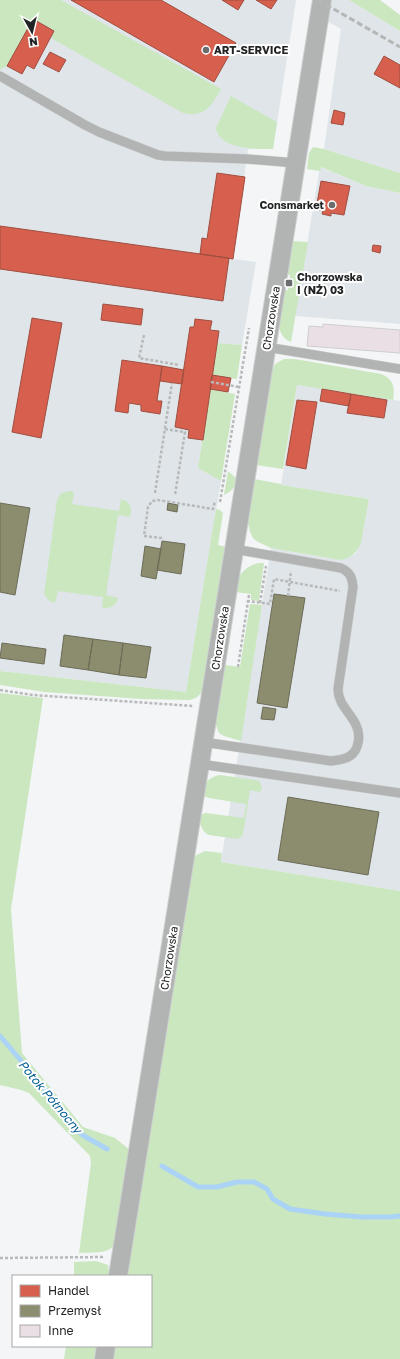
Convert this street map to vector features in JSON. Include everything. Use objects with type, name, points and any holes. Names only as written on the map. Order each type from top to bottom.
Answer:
[{"type":"street","name":"Chorzowska","points":[[118,1275],[322,0]]},
{"type":"street","points":[[104,1359],[106,1347]]},
{"type":"lane","points":[[0,76],[85,125],[158,155],[296,163]]},
{"type":"lane","points":[[266,347],[400,369]]},
{"type":"lane","points":[[203,742],[325,760],[341,760],[350,756],[356,750],[359,734],[356,725],[338,696],[352,593],[351,575],[341,568],[234,549]]},
{"type":"lane","points":[[200,764],[400,793]]},
{"type":"path","points":[[220,502],[249,328]]},
{"type":"path","points":[[144,335],[139,358],[179,365]]},
{"type":"path","points":[[211,382],[239,386]]},
{"type":"path","points":[[155,493],[172,383]]},
{"type":"path","points":[[165,429],[185,432],[175,495]]},
{"type":"path","points":[[162,538],[144,536],[148,507],[152,501],[158,500],[213,509],[214,501]]},
{"type":"path","points":[[260,603],[268,555]]},
{"type":"path","points":[[288,596],[293,559]]},
{"type":"path","points":[[248,601],[270,604],[274,580],[352,593]]},
{"type":"path","points":[[238,667],[249,595]]},
{"type":"path","points":[[0,690],[33,695],[209,708]]},
{"type":"path","points":[[0,1258],[121,1257]]},
{"type":"shaded area","points":[[0,0],[296,0],[273,149],[248,149],[233,259],[256,262],[242,345],[217,343],[198,468],[221,481],[186,692],[0,671]]},
{"type":"shaded area","points":[[331,0],[349,0],[400,31],[400,173],[324,149],[341,29],[327,21]]},
{"type":"shaded area","points":[[320,167],[366,186],[400,193],[400,324],[295,316]]},
{"type":"shaded area","points":[[297,385],[400,401],[400,891],[221,862],[271,548],[340,560],[355,554],[361,544],[369,499],[281,485]]},
{"type":"green space","points":[[0,0],[61,0],[221,89],[211,105],[202,112],[197,114],[183,113],[51,38],[54,31],[34,20],[7,66],[0,70]]},
{"type":"green space","points":[[349,0],[380,0],[400,15],[400,31]]},
{"type":"green space","points":[[231,96],[277,122],[273,149],[240,147],[224,141],[219,135],[216,128]]},
{"type":"green space","points":[[313,147],[324,149],[400,173],[400,193],[366,186],[321,167],[320,171],[307,169],[309,153]]},
{"type":"green space","points":[[291,241],[308,242],[291,342],[281,333],[279,319],[284,290],[288,290],[290,275],[286,274]]},
{"type":"green space","points":[[217,343],[242,345],[237,379],[212,375]]},
{"type":"green space","points":[[284,359],[295,359],[381,374],[389,378],[393,384],[393,400],[297,385],[283,469],[256,465],[271,372],[275,364]]},
{"type":"green space","points":[[210,389],[235,394],[221,481],[198,468]]},
{"type":"green space","points":[[228,471],[237,479],[233,489],[224,495]]},
{"type":"green space","points":[[254,479],[281,485],[369,499],[361,544],[355,553],[350,557],[340,560],[271,548],[258,542],[253,538],[250,532],[247,519]]},
{"type":"green space","points":[[70,491],[74,492],[72,504],[119,511],[121,499],[127,501],[131,508],[130,517],[118,515],[106,595],[118,598],[114,605],[108,608],[102,608],[103,597],[58,591],[55,603],[48,600],[44,594],[57,500],[61,493]]},
{"type":"green space","points":[[216,509],[223,513],[218,545],[226,547],[203,690],[197,697],[189,700],[141,699],[45,692],[0,685],[0,671],[186,692]]},
{"type":"green space","points":[[259,563],[264,563],[259,601],[251,600],[251,594],[235,592],[237,581],[242,573],[249,567]]},
{"type":"green space","points":[[250,604],[262,605],[241,741],[219,733],[215,723],[225,665],[240,667]]},
{"type":"green space","points":[[0,693],[43,698],[11,909],[22,1053],[83,1127],[115,1138],[130,1150],[116,1244],[108,1250],[94,1253],[79,1253],[91,1163],[90,1156],[29,1093],[0,1085]]},
{"type":"green space","points":[[220,775],[259,781],[262,788],[260,792],[250,790],[243,835],[238,839],[209,835],[201,827],[200,816],[206,813],[244,818],[246,804],[204,796],[204,788],[207,782]]},
{"type":"green space","points":[[205,851],[222,853],[221,862],[400,891],[400,1359],[113,1359],[115,1347],[152,1347],[152,1275],[127,1275],[195,856]]},
{"type":"green space","points":[[96,1261],[108,1265],[109,1275],[74,1275],[74,1262]]},
{"type":"green space","points":[[66,1347],[97,1347],[95,1359],[64,1359]]},
{"type":"building: Handel","points":[[71,0],[161,0],[236,43],[214,82]]},
{"type":"building: Handel","points":[[222,0],[244,0],[238,10]]},
{"type":"building: Handel","points":[[256,0],[277,0],[271,9]]},
{"type":"building: Handel","points":[[33,19],[54,31],[34,69],[27,65],[22,74],[7,66]]},
{"type":"building: Handel","points":[[50,52],[66,60],[59,72],[43,64]]},
{"type":"building: Handel","points":[[384,56],[400,65],[400,88],[374,74]]},
{"type":"building: Handel","points":[[334,110],[345,113],[343,125],[331,123]]},
{"type":"building: Handel","points":[[217,173],[245,177],[233,259],[200,254],[202,238],[207,239]]},
{"type":"building: Handel","points":[[321,181],[350,186],[344,215],[331,213],[331,216],[322,214],[323,211],[316,209]]},
{"type":"building: Handel","points":[[0,226],[229,258],[223,301],[0,269]]},
{"type":"building: Handel","points":[[373,245],[381,246],[380,253],[372,251]]},
{"type":"building: Handel","points":[[103,304],[143,309],[141,325],[101,320]]},
{"type":"building: Handel","points":[[32,318],[62,323],[41,438],[12,432]]},
{"type":"building: Handel","points":[[195,319],[212,321],[210,330],[219,331],[203,440],[188,438],[189,430],[175,427],[190,327],[194,327]]},
{"type":"building: Handel","points":[[122,360],[162,366],[157,401],[162,401],[160,414],[141,411],[141,405],[129,403],[128,413],[115,411]]},
{"type":"building: Handel","points":[[162,366],[184,370],[182,384],[160,381]]},
{"type":"building: Handel","points":[[212,375],[231,378],[228,392],[210,389]]},
{"type":"building: Handel","points":[[322,389],[351,394],[349,406],[320,401]]},
{"type":"building: Handel","points":[[351,394],[387,400],[384,418],[347,413]]},
{"type":"building: Handel","points":[[297,400],[317,402],[306,469],[286,465]]},
{"type":"building: Przemysł","points":[[0,503],[30,508],[15,595],[0,592]]},
{"type":"building: Przemysł","points":[[168,503],[178,505],[177,512],[167,510]]},
{"type":"building: Przemysł","points":[[162,541],[185,544],[181,574],[157,570]]},
{"type":"building: Przemysł","points":[[145,546],[161,549],[156,579],[141,576]]},
{"type":"building: Przemysł","points":[[274,594],[305,598],[287,708],[257,703]]},
{"type":"building: Przemysł","points":[[64,635],[93,639],[88,670],[60,666]]},
{"type":"building: Przemysł","points":[[93,639],[123,643],[119,675],[88,670]]},
{"type":"building: Przemysł","points":[[2,643],[46,649],[44,664],[0,658]]},
{"type":"building: Przemysł","points":[[123,643],[151,647],[146,678],[119,675]]},
{"type":"building: Przemysł","points":[[263,707],[276,709],[274,720],[261,719]]},
{"type":"building: Przemysł","points":[[288,797],[379,812],[368,875],[278,860]]},
{"type":"building: Inne","points":[[323,324],[400,330],[400,353],[307,346],[309,326],[323,327]]},
{"type":"waterway","name":"Potok Północny","points":[[0,1036],[51,1096],[70,1124],[84,1136],[107,1149]]},
{"type":"waterway","name":"Potok Północny","points":[[162,1166],[198,1187],[217,1187],[237,1182],[254,1182],[267,1189],[273,1199],[290,1209],[362,1217],[400,1216]]},
{"type":"railway","points":[[318,0],[400,47]]},
{"type":"place","name":"ART-SERVICE","points":[[206,50]]},
{"type":"place","name":"Consmarket","points":[[332,205]]},
{"type":"place","name":"Chorzowska I (NŻ) 03","points":[[289,283]]}]
